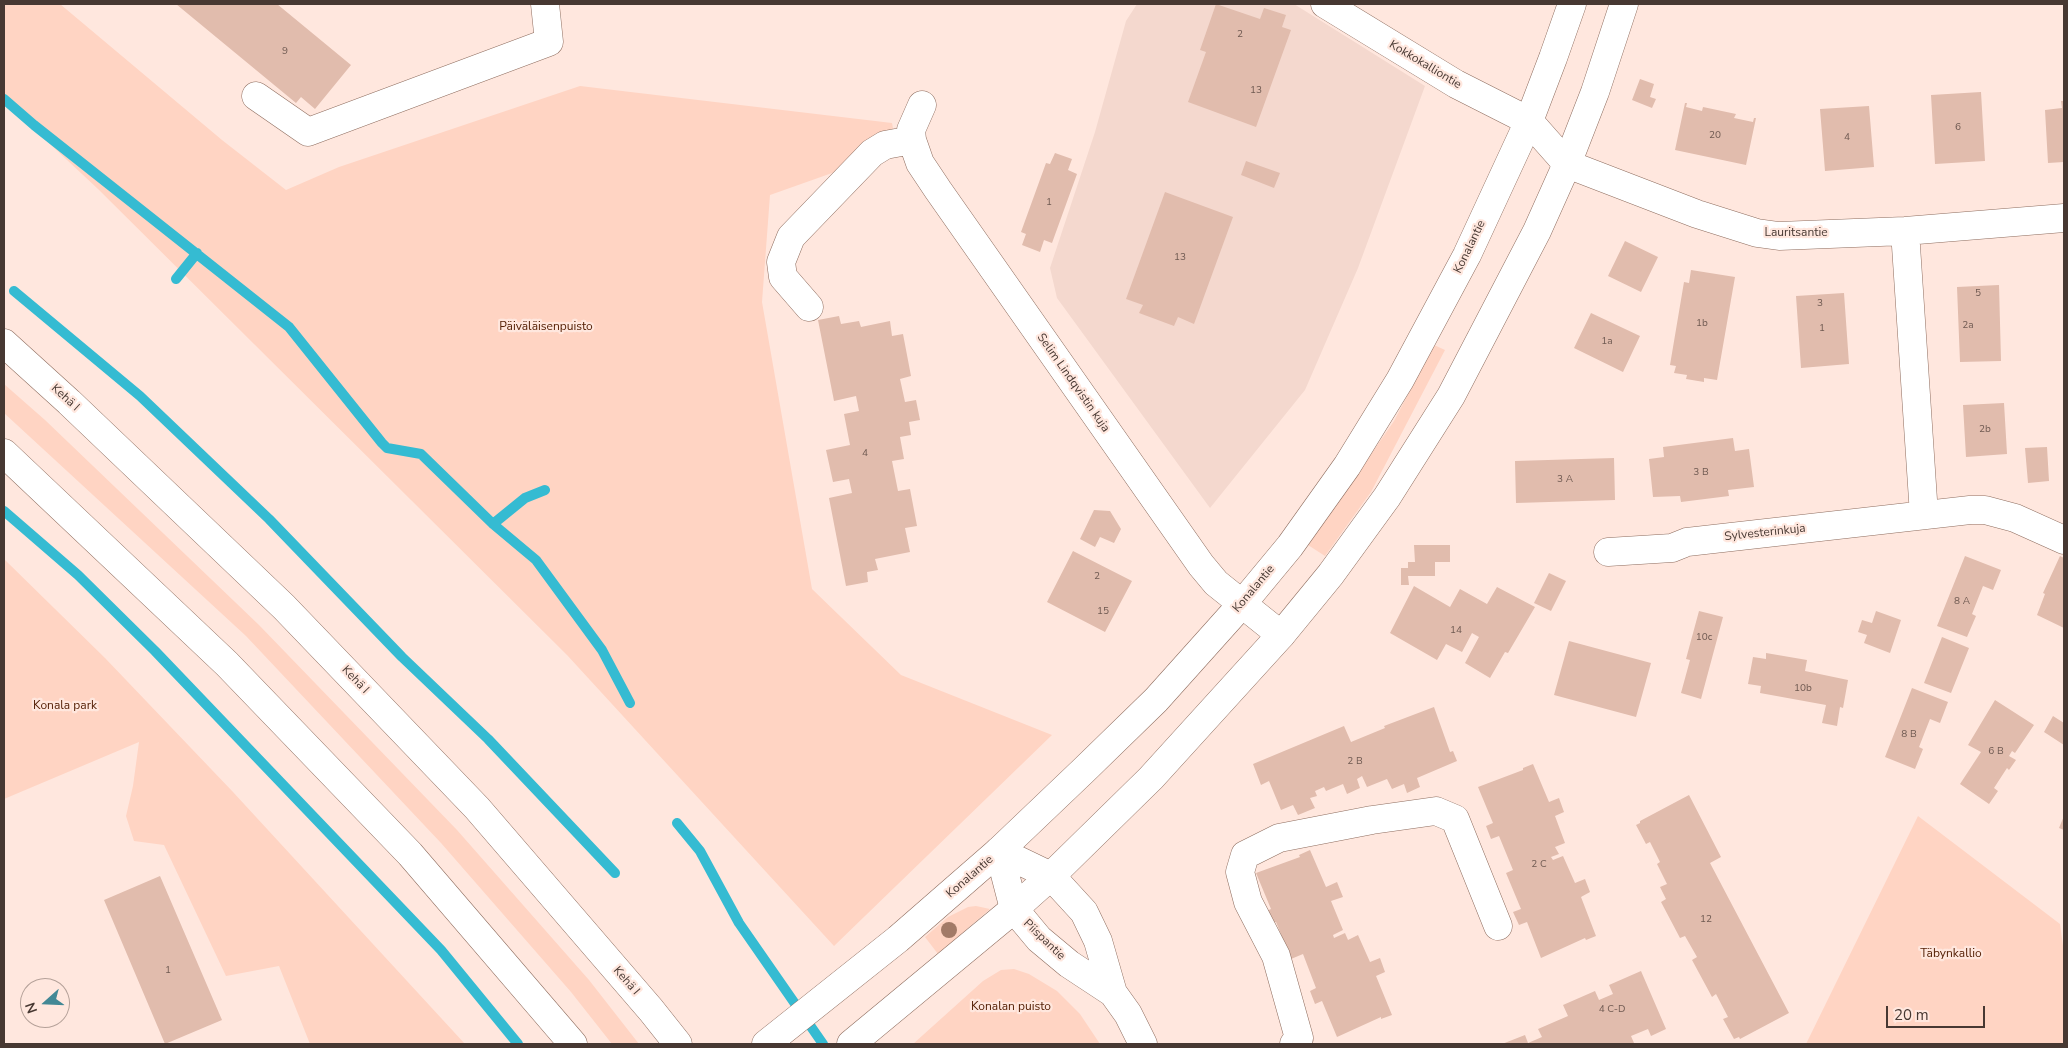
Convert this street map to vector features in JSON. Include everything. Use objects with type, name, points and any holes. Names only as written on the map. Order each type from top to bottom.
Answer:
[{"type":"main road","points":[[256,96],[308,132],[549,42],[544,4]]},
{"type":"main road","name":"Kokkokalliontie","points":[[1325,4],[1456,84],[1529,121]]},
{"type":"main road","name":"Konalantie","points":[[766,1044],[898,940],[999,851],[1156,700],[1242,604],[1290,546],[1347,466],[1400,380],[1467,255],[1529,121],[1554,58],[1572,4]]},
{"type":"main road","points":[[851,1044],[1014,910],[1152,778],[1281,635],[1331,574],[1388,497],[1451,396],[1537,231],[1567,164],[1595,92],[1624,4]]},
{"type":"main road","points":[[809,307],[784,277],[782,262],[791,237],[872,154],[885,145],[912,140],[911,130],[922,105]]},
{"type":"main road","name":"Lauritsantie","points":[[1529,121],[1567,164],[1697,214],[1758,233],[1779,236],[1905,231],[2064,218]]},
{"type":"main road","name":"Selim Lindqvistin kuja","points":[[912,140],[920,163],[938,190],[1201,565],[1216,583],[1281,635]]},
{"type":"main road","points":[[1905,231],[1924,516]]},
{"type":"main road","name":"Kehä I","points":[[4,343],[69,402],[284,607],[477,808],[645,1002],[678,1044]]},
{"type":"main road","points":[[4,453],[227,664],[410,854],[573,1044]]},
{"type":"main road","name":"Sylvesterinkuja","points":[[1608,552],[1672,548],[1687,542],[1970,510],[1985,510],[2014,518],[2064,540]]},
{"type":"main road","points":[[1294,1044],[1299,1038],[1276,956],[1248,902],[1240,872],[1245,855],[1278,838],[1436,810],[1455,819],[1498,926]]},
{"type":"main road","name":"Piispantie","points":[[999,851],[1051,876],[1084,912],[1098,941],[1113,993],[1128,1014],[1143,1044]]},
{"type":"main road","name":"Piispantie","points":[[999,851],[1014,910],[1039,939],[1070,964],[1113,993]]},
{"type":"shaded area","points":[[1137,4],[1294,4],[1425,86],[1358,268],[1305,390],[1210,508],[1057,298],[1050,268],[1095,132],[1126,21]]},
{"type":"green space","name":"Päiväläisenpuisto","points":[[4,4],[60,4],[222,140],[286,190],[339,167],[580,86],[892,123],[897,150],[770,195],[762,302],[812,589],[901,675],[1052,735],[834,946],[567,655],[98,189],[4,101]]},
{"type":"green space","points":[[1434,345],[1445,350],[1371,492],[1325,556],[1308,545],[1394,421]]},
{"type":"green space","points":[[4,384],[45,420],[259,625],[457,830],[589,980],[639,1044],[612,1044],[571,992],[441,843],[246,636],[4,413]]},
{"type":"green space","name":"Konala park","points":[[4,559],[105,658],[233,792],[465,1044],[310,1044],[279,966],[226,976],[164,845],[134,841],[126,816],[133,786],[139,742],[4,799]]},
{"type":"green space","name":"Täbynkallio","points":[[1918,816],[2060,924],[2064,953],[2064,1044],[1806,1044]]},
{"type":"green space","points":[[976,906],[990,909],[938,954],[925,937],[948,917],[968,907]]},
{"type":"green space","name":"Konalan puisto","points":[[1014,969],[1029,974],[1057,991],[1080,1014],[1100,1044],[913,1044],[983,981],[1001,970]]},
{"type":"building","points":[[176,4],[277,4],[351,65],[315,109],[301,97],[296,103]]},
{"type":"building","points":[[1216,4],[1260,19],[1264,8],[1286,15],[1282,27],[1291,30],[1256,127],[1188,102],[1206,52],[1200,50]]},
{"type":"building","points":[[1640,79],[1654,84],[1650,97],[1656,99],[1652,108],[1632,100]]},
{"type":"building","points":[[1981,92],[1985,161],[1935,164],[1931,95]]},
{"type":"building","points":[[2061,101],[2064,101],[2064,162],[2048,163],[2045,110],[2062,108]]},
{"type":"building","points":[[1685,103],[1687,103],[1686,107],[1702,111],[1703,107],[1736,114],[1734,118],[1753,122],[1754,118],[1756,118],[1746,165],[1675,150]]},
{"type":"building","points":[[1869,106],[1874,167],[1825,171],[1820,109]]},
{"type":"building","points":[[1055,153],[1072,159],[1068,170],[1077,174],[1052,243],[1044,240],[1040,252],[1022,245],[1026,234],[1021,232],[1046,163],[1050,164]]},
{"type":"building","points":[[1246,161],[1280,173],[1274,188],[1241,175]]},
{"type":"building","points":[[1165,192],[1233,217],[1194,324],[1178,317],[1174,326],[1139,313],[1143,305],[1126,299]]},
{"type":"building","points":[[1625,241],[1658,257],[1641,292],[1608,276]]},
{"type":"building","points":[[1691,270],[1735,277],[1717,380],[1704,378],[1704,382],[1686,379],[1687,375],[1674,373],[1676,366],[1670,365],[1684,282],[1689,283]]},
{"type":"building","points":[[1999,285],[2001,361],[1960,362],[1957,287]]},
{"type":"building","points":[[1844,293],[1849,364],[1801,368],[1796,296]]},
{"type":"building","points":[[1591,313],[1640,336],[1623,372],[1574,348]]},
{"type":"building","points":[[839,316],[841,324],[859,321],[861,327],[890,321],[892,336],[903,334],[911,376],[900,379],[905,402],[916,400],[920,420],[909,422],[911,435],[900,437],[904,459],[892,461],[898,491],[910,489],[917,526],[905,528],[910,552],[875,559],[878,570],[867,572],[868,582],[846,586],[829,498],[852,493],[849,479],[833,482],[826,450],[850,445],[844,414],[859,411],[856,396],[834,401],[818,320]]},
{"type":"building","points":[[2004,403],[2007,454],[1966,457],[1963,405]]},
{"type":"building","points":[[1733,438],[1735,451],[1749,449],[1754,487],[1728,490],[1729,496],[1681,502],[1680,496],[1653,497],[1649,459],[1664,457],[1663,447]]},
{"type":"building","points":[[2047,447],[2049,481],[2028,483],[2025,448]]},
{"type":"building","points":[[1614,458],[1615,500],[1516,503],[1515,461]]},
{"type":"building","points":[[1094,510],[1110,511],[1121,529],[1114,543],[1100,537],[1095,547],[1080,539]]},
{"type":"building","points":[[1414,545],[1450,545],[1450,562],[1435,562],[1435,576],[1408,576],[1409,585],[1401,585],[1401,568],[1408,568],[1408,562],[1415,562]]},
{"type":"building","points":[[1073,551],[1132,581],[1105,632],[1047,602]]},
{"type":"building","points":[[1965,556],[2001,570],[1993,590],[1983,586],[1972,614],[1976,616],[1967,637],[1937,626]]},
{"type":"building","points":[[2060,556],[2064,558],[2064,628],[2037,615],[2045,594],[2043,593]]},
{"type":"building","points":[[1549,573],[1566,581],[1551,611],[1534,603]]},
{"type":"building","points":[[1414,586],[1450,607],[1460,589],[1487,604],[1497,587],[1535,607],[1508,653],[1505,652],[1490,678],[1465,663],[1479,637],[1472,633],[1462,652],[1446,644],[1437,660],[1390,633]]},
{"type":"building","points":[[1699,611],[1723,617],[1701,699],[1681,693],[1690,660],[1686,659]]},
{"type":"building","points":[[1876,611],[1901,620],[1890,653],[1864,643],[1867,635],[1858,632],[1862,620],[1872,623]]},
{"type":"building","points":[[1942,637],[1969,648],[1951,693],[1924,683]]},
{"type":"building","points":[[1569,641],[1651,663],[1636,717],[1554,695]]},
{"type":"building","points":[[1766,653],[1807,660],[1805,671],[1848,680],[1843,708],[1840,707],[1837,726],[1822,723],[1826,705],[1760,693],[1761,686],[1748,684],[1753,657],[1766,659]]},
{"type":"building","points":[[1912,688],[1948,702],[1940,723],[1930,719],[1919,747],[1923,749],[1915,769],[1885,757]]},
{"type":"building","points":[[1995,700],[2034,725],[2015,753],[2012,751],[2009,756],[2016,760],[2009,770],[2007,768],[1994,788],[1998,791],[1989,804],[1960,784],[1981,752],[1968,745]]},
{"type":"building","points":[[1434,707],[1450,752],[1453,751],[1457,761],[1417,778],[1420,787],[1407,793],[1404,784],[1392,789],[1387,779],[1367,787],[1362,776],[1357,779],[1360,788],[1347,794],[1343,784],[1326,791],[1324,787],[1315,791],[1317,796],[1310,798],[1315,808],[1298,815],[1293,805],[1281,810],[1269,781],[1261,785],[1253,764],[1344,726],[1351,742],[1385,728],[1384,726]]},
{"type":"building","points":[[2053,716],[2064,723],[2064,745],[2044,732]]},
{"type":"building","points":[[1533,764],[1549,802],[1559,798],[1564,812],[1555,816],[1565,843],[1555,847],[1559,854],[1551,857],[1553,860],[1563,856],[1575,883],[1585,879],[1590,892],[1581,897],[1596,936],[1586,940],[1585,938],[1541,958],[1527,922],[1519,925],[1513,912],[1521,909],[1506,873],[1513,870],[1499,836],[1491,839],[1486,826],[1493,823],[1478,787],[1523,770],[1523,768]]},
{"type":"building","points":[[1689,795],[1721,857],[1710,863],[1789,1013],[1740,1039],[1739,1037],[1734,1039],[1723,1019],[1728,1017],[1716,994],[1712,997],[1692,960],[1697,957],[1685,936],[1680,938],[1661,902],[1666,899],[1660,887],[1667,884],[1657,864],[1660,862],[1650,842],[1646,844],[1636,825],[1640,821]]},
{"type":"building","points":[[2064,816],[2064,830],[2059,828]]},
{"type":"building","points":[[1310,850],[1326,887],[1337,882],[1343,897],[1331,901],[1343,930],[1333,935],[1334,938],[1345,933],[1348,940],[1358,935],[1370,962],[1380,958],[1385,972],[1376,976],[1392,1015],[1381,1019],[1381,1017],[1337,1037],[1322,1001],[1315,1004],[1310,991],[1316,988],[1303,954],[1291,959],[1276,922],[1269,925],[1264,912],[1271,909],[1256,873],[1300,857],[1299,855]]},
{"type":"building","points":[[160,876],[222,1020],[165,1044],[104,900]]},
{"type":"building","points":[[1641,971],[1666,1029],[1651,1036],[1648,1029],[1631,1036],[1634,1043],[1631,1044],[1502,1044],[1525,1035],[1528,1043],[1542,1037],[1538,1029],[1568,1016],[1563,1005],[1595,991],[1599,1000],[1613,994],[1609,985]]},
{"type":"waterway","points":[[4,99],[34,125],[289,327],[387,448],[421,454],[493,524],[536,560],[602,650],[630,703]]},
{"type":"waterway","points":[[176,279],[197,253]]},
{"type":"waterway","points":[[14,291],[140,396],[269,519],[402,657],[488,739],[615,873]]},
{"type":"waterway","points":[[493,524],[525,498],[545,490]]},
{"type":"waterway","points":[[4,511],[78,575],[155,651],[441,950],[518,1044]]},
{"type":"waterway","points":[[677,823],[700,851],[739,923],[823,1044]]}]
